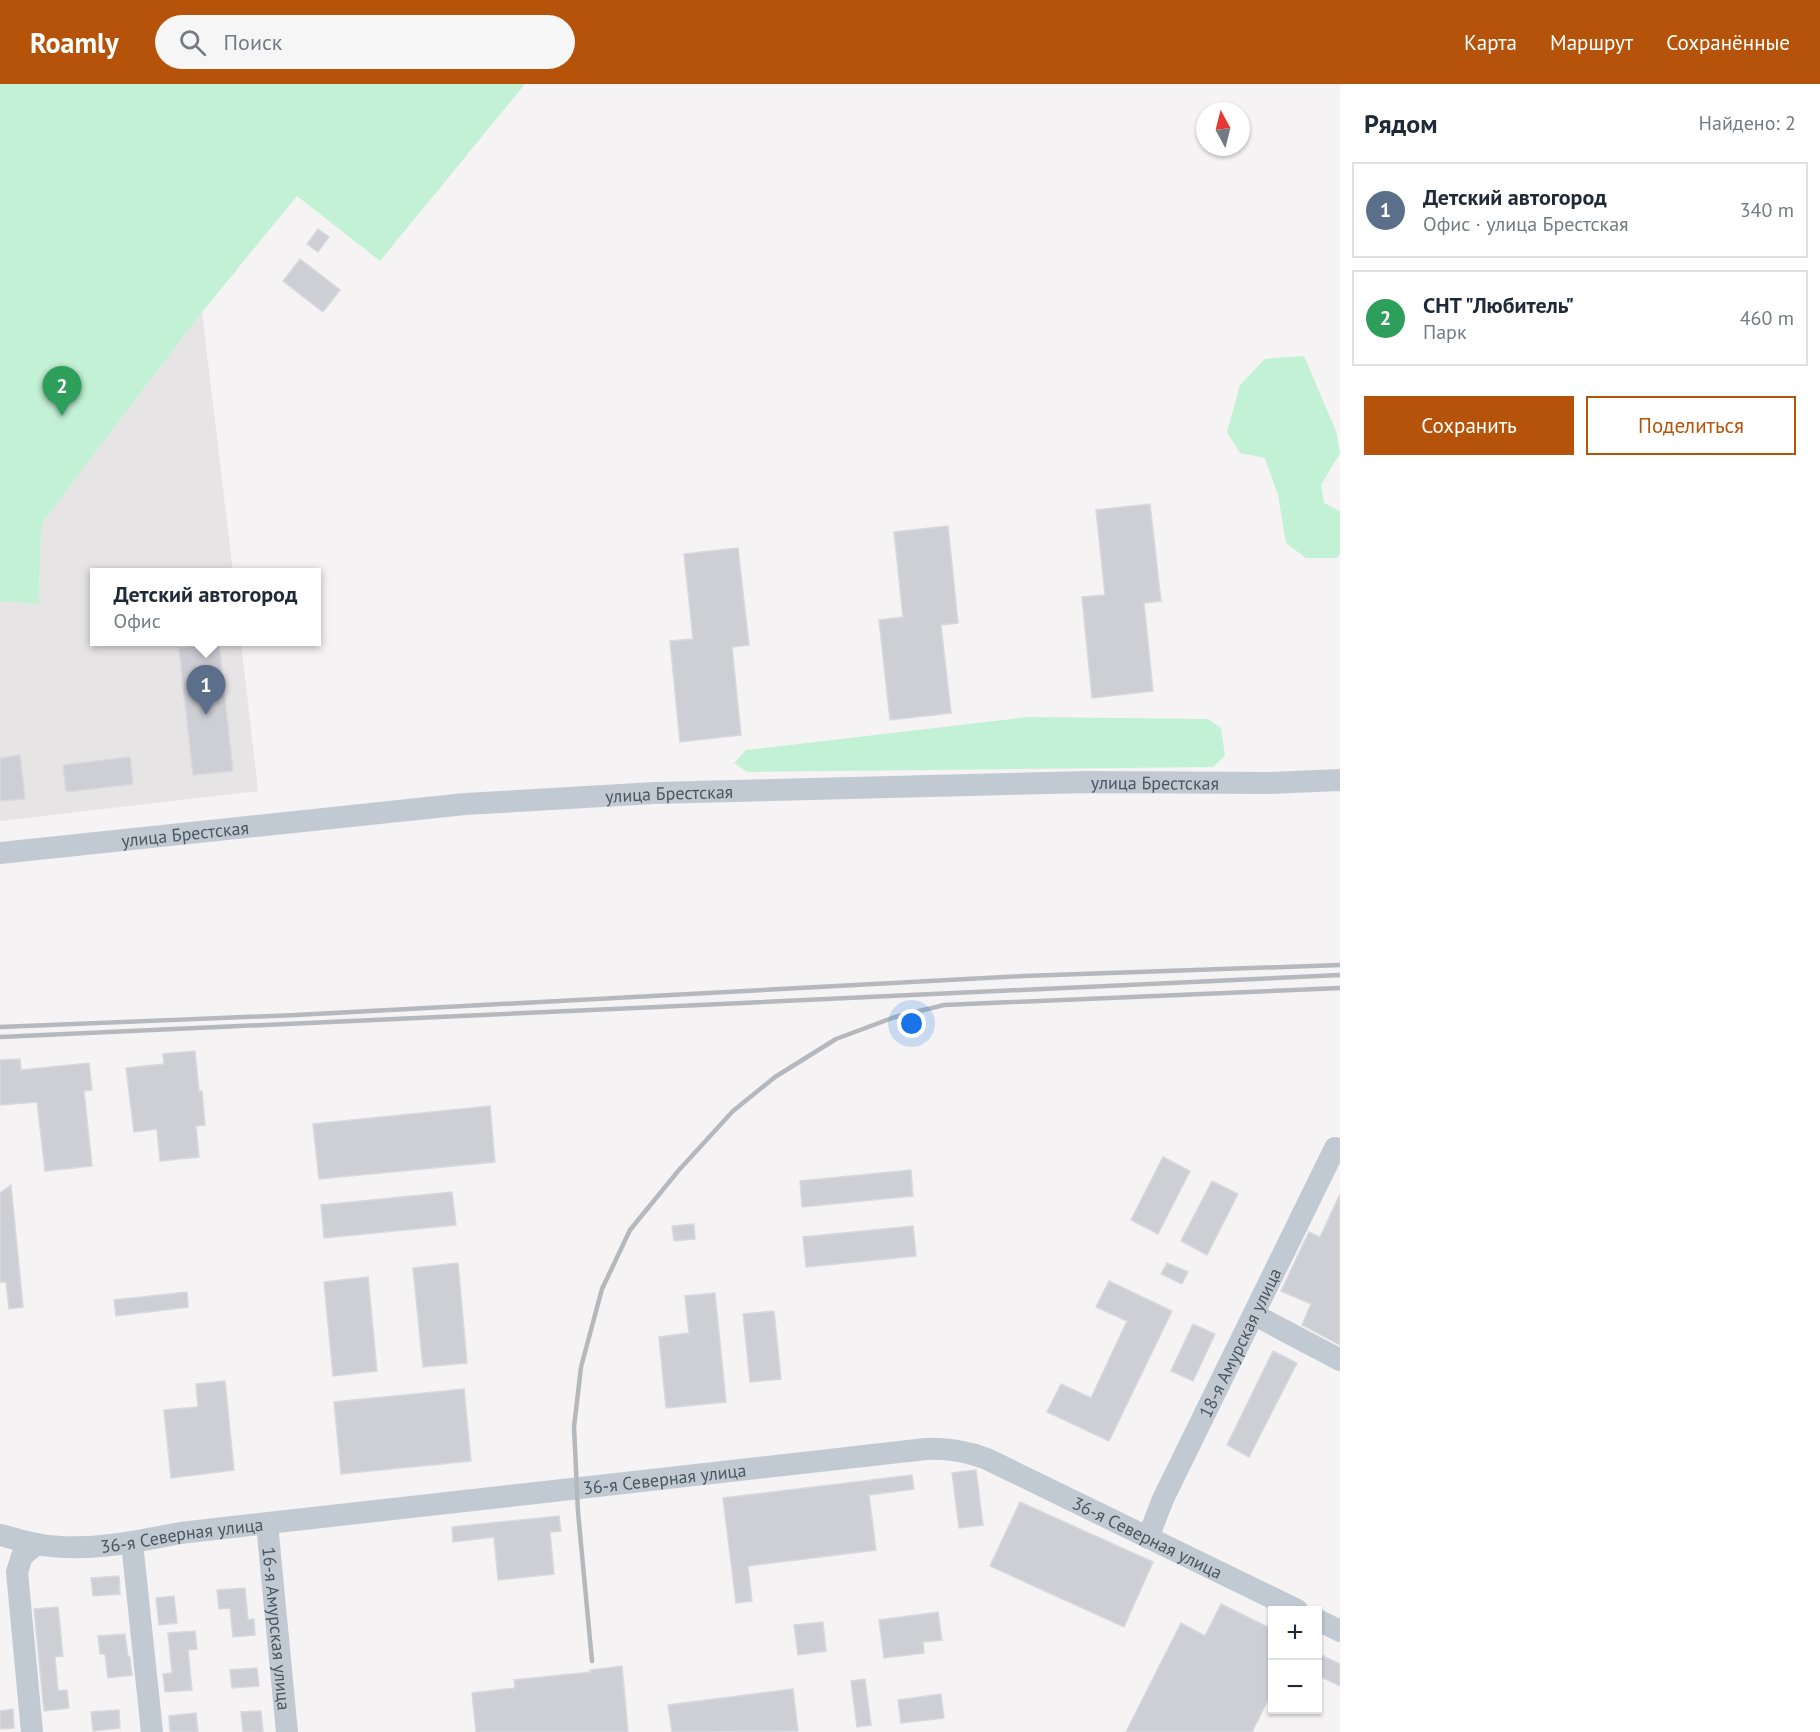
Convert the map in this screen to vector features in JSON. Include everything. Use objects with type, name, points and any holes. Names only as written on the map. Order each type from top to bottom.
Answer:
[{"type":"street","name":"улица Брестская","points":[[0,853],[465,804],[655,793],[1089,782],[1269,783],[1340,780]]},
{"type":"street","name":"18-я Амурская улица","points":[[1148,1538],[1173,1479],[1243,1333],[1255,1315],[1335,1148]]},
{"type":"street","points":[[1255,1315],[1340,1360]]},
{"type":"street","name":"36-я Северная улица","points":[[0,1534],[37,1544],[73,1547],[132,1543],[180,1533],[948,1448],[987,1459],[1288,1606]]},
{"type":"street","name":"16-я Амурская улица","points":[[267,1524],[287,1732]]},
{"type":"street","points":[[132,1543],[152,1732]]},
{"type":"street","points":[[32,1732],[17,1572],[22,1556],[37,1544]]},
{"type":"street","points":[[1322,1622],[1340,1631]]},
{"type":"shaded area","points":[[202,312],[233,568],[90,568],[90,646],[241,646],[258,791],[0,821],[0,601],[39,604],[41,530],[45,519]]},
{"type":"green space","points":[[0,84],[525,84],[380,261],[297,196],[202,312],[45,519],[41,530],[39,604],[0,601]]},
{"type":"green space","points":[[1304,356],[1336,431],[1340,453],[1321,485],[1324,503],[1340,511],[1340,555],[1336,558],[1306,558],[1286,543],[1278,495],[1265,458],[1240,453],[1227,432],[1240,385],[1265,359]]},
{"type":"green space","points":[[1028,717],[1208,719],[1221,728],[1225,756],[1213,767],[747,772],[734,763],[746,750]]},
{"type":"building","points":[[318,229],[329,237],[318,252],[307,244]]},
{"type":"building","points":[[300,259],[340,290],[323,312],[283,281]]},
{"type":"building","points":[[1150,504],[1161,601],[1144,603],[1153,691],[1092,698],[1082,597],[1105,595],[1096,510]]},
{"type":"building","points":[[948,526],[958,623],[941,625],[951,713],[890,720],[879,620],[903,617],[894,532]]},
{"type":"building","points":[[738,548],[749,645],[732,647],[741,735],[680,742],[670,641],[693,639],[684,554]]},
{"type":"building","points":[[219,646],[233,771],[193,775],[179,648]]},
{"type":"building","points":[[20,755],[25,799],[0,801],[0,758]]},
{"type":"building","points":[[130,757],[133,784],[66,792],[63,765]]},
{"type":"building","points":[[195,1051],[205,1125],[196,1126],[199,1157],[160,1161],[157,1129],[134,1132],[126,1068],[164,1064],[163,1054]]},
{"type":"building","points":[[20,1059],[21,1070],[89,1063],[92,1090],[84,1091],[92,1166],[45,1171],[37,1102],[0,1105],[0,1060]]},
{"type":"building","points":[[490,1106],[495,1162],[319,1179],[313,1124]]},
{"type":"building","points":[[1163,1157],[1190,1171],[1158,1234],[1131,1220]]},
{"type":"building","points":[[911,1170],[913,1196],[802,1207],[800,1181]]},
{"type":"building","points":[[1212,1181],[1238,1194],[1207,1255],[1181,1241]]},
{"type":"building","points":[[11,1185],[23,1307],[9,1309],[6,1282],[0,1282],[0,1193]]},
{"type":"building","points":[[452,1192],[456,1225],[324,1238],[321,1205]]},
{"type":"building","points":[[1340,1194],[1340,1345],[1302,1325],[1311,1304],[1281,1291],[1309,1232],[1320,1237]]},
{"type":"building","points":[[694,1224],[695,1239],[674,1241],[672,1226]]},
{"type":"building","points":[[913,1226],[916,1256],[806,1267],[803,1237]]},
{"type":"building","points":[[458,1263],[467,1363],[423,1367],[413,1268]]},
{"type":"building","points":[[1167,1263],[1188,1272],[1182,1284],[1161,1274]]},
{"type":"building","points":[[368,1277],[377,1371],[333,1376],[324,1282]]},
{"type":"building","points":[[1109,1281],[1172,1311],[1109,1441],[1047,1412],[1061,1384],[1091,1398],[1127,1321],[1096,1307]]},
{"type":"building","points":[[187,1292],[188,1307],[116,1316],[114,1300]]},
{"type":"building","points":[[715,1293],[726,1402],[666,1408],[659,1337],[689,1333],[685,1296]]},
{"type":"building","points":[[774,1311],[781,1379],[750,1382],[743,1314]]},
{"type":"building","points":[[1193,1324],[1215,1334],[1193,1381],[1171,1371]]},
{"type":"building","points":[[1273,1351],[1297,1363],[1249,1457],[1227,1445]]},
{"type":"building","points":[[225,1381],[234,1470],[171,1478],[164,1410],[198,1407],[196,1384]]},
{"type":"building","points":[[464,1389],[471,1461],[341,1474],[334,1402]]},
{"type":"building","points":[[976,1470],[983,1525],[959,1528],[952,1473]]},
{"type":"building","points":[[912,1475],[914,1489],[869,1495],[876,1550],[748,1566],[752,1601],[736,1603],[723,1498]]},
{"type":"building","points":[[1020,1502],[1153,1562],[1124,1627],[990,1566]]},
{"type":"building","points":[[559,1516],[561,1531],[550,1532],[554,1574],[498,1580],[494,1537],[453,1542],[452,1527]]},
{"type":"building","points":[[119,1576],[120,1594],[93,1596],[91,1578]]},
{"type":"building","points":[[245,1588],[248,1620],[254,1619],[255,1635],[233,1637],[230,1608],[219,1609],[217,1590]]},
{"type":"building","points":[[174,1596],[177,1623],[159,1625],[156,1598]]},
{"type":"building","points":[[1221,1604],[1268,1627],[1268,1700],[1252,1732],[1126,1732],[1181,1623],[1205,1636]]},
{"type":"building","points":[[58,1607],[63,1656],[55,1657],[58,1691],[67,1690],[69,1708],[44,1711],[34,1609]]},
{"type":"building","points":[[938,1612],[942,1640],[923,1642],[924,1653],[884,1658],[879,1620]]},
{"type":"building","points":[[823,1622],[826,1651],[798,1655],[794,1625]]},
{"type":"building","points":[[195,1631],[197,1649],[188,1650],[192,1690],[165,1692],[163,1674],[172,1673],[168,1633]]},
{"type":"building","points":[[125,1634],[132,1675],[108,1678],[105,1654],[100,1654],[98,1636]]},
{"type":"building","points":[[1322,1655],[1340,1664],[1340,1686],[1322,1677]]},
{"type":"building","points":[[622,1666],[628,1732],[476,1732],[472,1693],[515,1688],[514,1680],[591,1672],[590,1670]]},
{"type":"building","points":[[257,1668],[259,1686],[232,1688],[230,1670]]},
{"type":"building","points":[[865,1679],[871,1725],[857,1727],[851,1681]]},
{"type":"building","points":[[793,1689],[798,1731],[672,1732],[668,1705]]},
{"type":"building","points":[[941,1694],[944,1718],[901,1723],[898,1700]]},
{"type":"building","points":[[13,1709],[14,1728],[0,1729],[0,1711]]},
{"type":"building","points":[[119,1710],[120,1728],[93,1731],[91,1712]]},
{"type":"building","points":[[261,1711],[263,1732],[243,1732],[241,1712]]},
{"type":"building","points":[[196,1713],[198,1732],[170,1732],[169,1716]]},
{"type":"railway","points":[[0,1027],[296,1015],[1024,976],[1340,965]]},
{"type":"railway","points":[[0,1037],[1340,975]]},
{"type":"railway","points":[[592,1661],[578,1512],[574,1427],[581,1367],[602,1289],[630,1230],[679,1170],[733,1111],[775,1077],[836,1039],[895,1017],[944,1005],[1340,988]]},
{"type":"place","name":"СНТ \"Любитель\"","points":[[62,416]]},
{"type":"place","name":"Детский автогород","points":[[206,715]]}]
